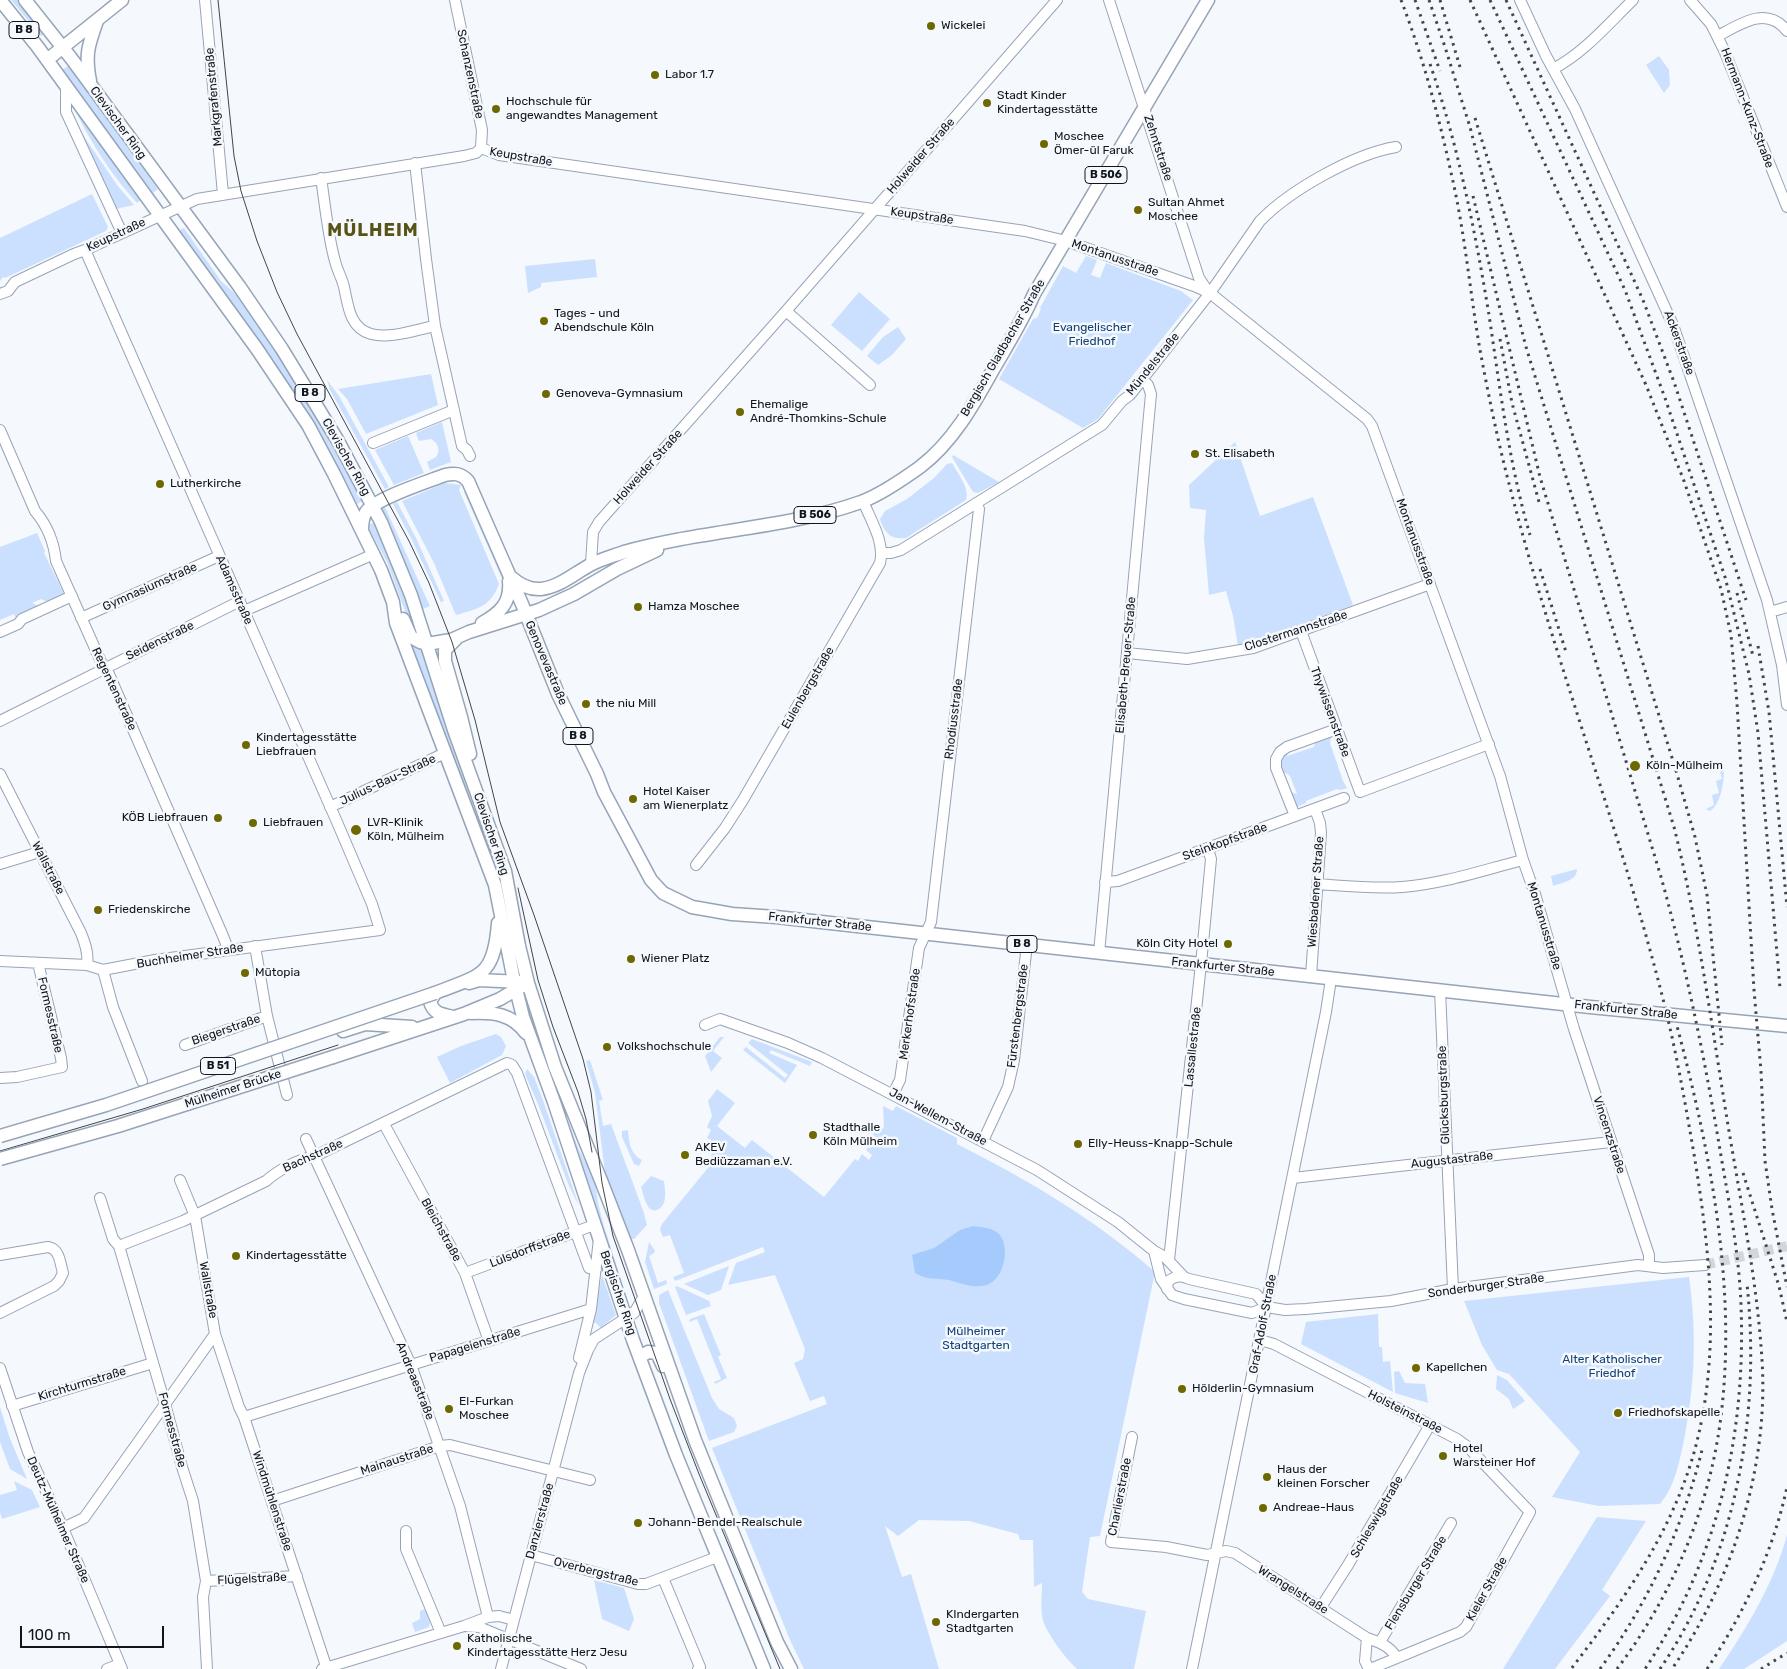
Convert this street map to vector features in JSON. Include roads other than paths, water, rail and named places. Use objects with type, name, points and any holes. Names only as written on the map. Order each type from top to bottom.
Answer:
[{"type":"main road","name":"Clevischer Ring","points":[[0,0],[47,60],[257,348],[322,449],[374,554],[393,602],[396,623],[490,869],[499,908]]},
{"type":"main road","name":"Clevischer Ring","points":[[26,0],[63,47],[239,286],[282,348],[338,440],[372,505],[398,561],[418,614],[454,730],[509,886],[519,946],[528,983]]},
{"type":"main road","points":[[47,60],[122,0]]},
{"type":"main road","name":"Bergisch Gladbacher Straße","points":[[509,576],[519,584],[533,589],[543,589],[563,581],[591,564],[627,552],[814,515],[862,501],[893,486],[939,451],[970,409],[1022,320],[1034,294],[1208,0]]},
{"type":"main road","points":[[91,86],[87,56],[98,19]]},
{"type":"main road","name":"Genovevastraße","points":[[372,505],[445,475],[460,474],[468,481],[526,615],[556,691],[604,792],[645,871],[655,886],[663,893]]},
{"type":"main road","points":[[362,531],[363,517],[372,505]]},
{"type":"main road","name":"Bergisch Gladbacher Straße","points":[[427,644],[456,639],[469,632],[526,615],[574,594],[617,569],[676,541]]},
{"type":"main road","points":[[469,632],[499,613],[504,606],[510,588],[509,576]]},
{"type":"main road","points":[[526,615],[553,593],[563,581]]},
{"type":"main road","points":[[393,602],[411,636],[415,640],[427,644]]},
{"type":"main road","points":[[456,639],[445,650],[445,661],[461,717],[481,805]]},
{"type":"main road","name":"Frankfurter Straße","points":[[663,893],[685,905],[712,912],[1027,944],[1567,1005],[1787,1026]]},
{"type":"main road","name":"Bergischer Ring","points":[[499,908],[514,986],[530,1038],[554,1102],[633,1340],[717,1557],[764,1669]]},
{"type":"main road","name":"B 51","points":[[435,993],[475,978],[485,970],[494,954],[499,908]]},
{"type":"main road","name":"B 51","points":[[435,993],[479,980],[514,986]]},
{"type":"main road","name":"Bergischer Ring","points":[[528,983],[555,1067],[600,1176],[644,1296],[673,1383]]},
{"type":"main road","name":"B 51","points":[[458,1015],[514,986],[528,983]]},
{"type":"main road","points":[[435,993],[430,1002],[432,1009],[437,1014],[502,1014],[521,1026],[530,1038]]},
{"type":"main road","name":"Mülheimer Brücke","points":[[0,1136],[106,1105],[435,993]]},
{"type":"main road","name":"Mülheimer Brücke","points":[[0,1159],[118,1126],[458,1015]]},
{"type":"main road","name":"Mülheimer Brücke","points":[[0,1141],[130,1102],[365,1024],[419,1028]]},
{"type":"main road","points":[[640,1356],[648,1352],[657,1353],[666,1374],[673,1383],[777,1642],[791,1669]]},
{"type":"street","name":"Markgrafenstraße","points":[[205,0],[223,194]]},
{"type":"street","name":"Schanzenstraße","points":[[455,0],[482,130],[480,148]]},
{"type":"street","name":"Holweider Straße","points":[[591,564],[593,532],[599,522],[786,312],[1057,0]]},
{"type":"street","name":"Zehntstraße","points":[[1109,0],[1199,278],[1210,294]]},
{"type":"street","name":"Ackerstraße","points":[[1520,0],[1553,69],[1575,109],[1673,325],[1770,612],[1782,664],[1787,705]]},
{"type":"street","points":[[1553,69],[1577,53],[1633,0]]},
{"type":"street","name":"Hermann-Kunz-Straße","points":[[1690,0],[1703,14],[1718,36],[1787,207]]},
{"type":"street","name":"Hermann-Kunz-Straße","points":[[1718,36],[1736,26],[1762,17],[1777,21],[1787,31]]},
{"type":"street","points":[[66,87],[66,112],[122,233]]},
{"type":"street","name":"Mündelstraße","points":[[882,553],[901,550],[1102,425],[1142,379],[1210,294],[1260,221],[1269,212],[1310,184],[1338,168],[1367,154],[1396,147]]},
{"type":"street","name":"Keupstraße","points":[[0,294],[8,291],[14,282],[197,198],[464,156],[476,152],[480,148],[499,155],[1025,231],[1066,241]]},
{"type":"street","points":[[415,163],[435,326],[462,446],[470,456]]},
{"type":"street","points":[[321,178],[334,261],[344,286],[348,309],[355,323],[362,330],[371,334],[387,335],[435,326]]},
{"type":"street","name":"Montanusstraße","points":[[1066,241],[1194,286],[1210,294],[1367,419],[1372,426],[1500,776],[1523,860],[1535,894],[1567,1005]]},
{"type":"street","name":"Adamsstraße","points":[[86,250],[372,904],[380,930]]},
{"type":"street","points":[[786,312],[870,385]]},
{"type":"street","name":"Elisabeth-Breuer-Straße","points":[[1098,952],[1151,394],[1148,385],[1142,379]]},
{"type":"street","points":[[373,444],[454,410]]},
{"type":"street","name":"Regentenstraße","points":[[0,430],[35,511],[43,520],[54,548],[56,561],[228,949]]},
{"type":"street","points":[[862,501],[882,553]]},
{"type":"street","name":"Rhodiusstraße","points":[[925,934],[931,922],[980,509],[976,503]]},
{"type":"street","name":"Eulenbergstraße","points":[[696,865],[726,828],[743,800],[880,564],[882,553]]},
{"type":"street","name":"Seidenstraße","points":[[0,721],[105,668],[242,606],[374,554]]},
{"type":"street","name":"Gymnasiumstraße","points":[[81,618],[219,556]]},
{"type":"street","name":"Clostermannstraße","points":[[1127,653],[1187,659],[1253,648],[1430,584]]},
{"type":"street","points":[[0,632],[18,624],[22,619],[72,596]]},
{"type":"street","points":[[1770,612],[1787,607]]},
{"type":"street","name":"Thywissenstraße","points":[[1301,631],[1360,792],[1489,744]]},
{"type":"street","points":[[1294,816],[1276,768],[1276,759],[1280,752],[1287,747],[1337,730]]},
{"type":"street","name":"Julius-Bau-Straße","points":[[330,807],[445,753]]},
{"type":"street","name":"Wallstraße","points":[[0,774],[85,944],[88,958],[87,965]]},
{"type":"street","name":"Steinkopfstraße","points":[[1105,882],[1118,881],[1344,798]]},
{"type":"street","name":"Wiesbadener Straße","points":[[1311,976],[1321,834],[1320,823],[1315,809]]},
{"type":"street","name":"Lassallestraße","points":[[1170,1260],[1211,859],[1208,849]]},
{"type":"street","points":[[0,864],[33,854],[39,850]]},
{"type":"street","points":[[1318,884],[1373,888],[1403,887],[1440,881],[1523,860]]},
{"type":"street","name":"Buchheimer Straße","points":[[0,961],[87,965],[103,970],[228,949],[380,930]]},
{"type":"street","name":"Merkerhofstraße","points":[[893,1094],[900,1080],[919,948],[925,934]]},
{"type":"street","name":"Fürstenbergstraße","points":[[983,1141],[1008,1087],[1014,1060],[1027,944]]},
{"type":"street","name":"Biegerstraße","points":[[255,946],[267,1016],[286,1094]]},
{"type":"street","name":"Formesstraße","points":[[0,1078],[17,1077],[62,1067],[38,963]]},
{"type":"street","points":[[103,970],[113,1007],[142,1080]]},
{"type":"street","name":"Graf-Adolf-Straße","points":[[1192,1669],[1293,1178],[1331,979]]},
{"type":"street","name":"Glücksburgstraße","points":[[1440,990],[1452,1289]]},
{"type":"street","name":"Vincenzstraße","points":[[1567,1005],[1648,1255],[1649,1266]]},
{"type":"street","name":"Biegerstraße","points":[[185,1044],[267,1016]]},
{"type":"street","name":"Jan-Wellem-Straße","points":[[705,1026],[720,1019],[806,1050],[983,1141],[1037,1170],[1118,1222],[1154,1252],[1170,1260],[1183,1276]]},
{"type":"street","name":"Bachstraße","points":[[116,1243],[195,1216],[266,1181],[273,1175],[300,1161],[313,1157],[384,1124],[507,1063]]},
{"type":"street","name":"Bergischer Ring","points":[[507,1063],[512,1065],[517,1073],[589,1268],[596,1269]]},
{"type":"street","name":"Bleichstraße","points":[[384,1124],[465,1273],[489,1341]]},
{"type":"street","points":[[306,1139],[313,1157]]},
{"type":"street","name":"Augustastraße","points":[[1293,1178],[1611,1142]]},
{"type":"street","name":"Andreaestraße","points":[[313,1157],[411,1365],[460,1506],[488,1617]]},
{"type":"street","name":"Wallstraße","points":[[63,1528],[84,1518],[215,1334],[195,1216],[180,1180]]},
{"type":"street","name":"Formesstraße","points":[[100,1198],[153,1363],[193,1501],[206,1581],[203,1597],[207,1669]]},
{"type":"street","name":"Lülsdorffstraße","points":[[465,1273],[594,1225]]},
{"type":"street","name":"Danzierstraße","points":[[579,1373],[578,1362],[591,1309],[599,1239]]},
{"type":"street","points":[[1167,1289],[1161,1278],[1154,1252],[1167,1249],[1171,1244]]},
{"type":"street","points":[[0,1255],[48,1247],[54,1248],[57,1251],[63,1273],[54,1286],[0,1313]]},
{"type":"street","name":"Sonderburger Straße","points":[[1167,1289],[1172,1295],[1184,1300],[1252,1313],[1267,1307],[1286,1310],[1390,1301],[1452,1289],[1638,1265],[1663,1268],[1705,1264]]},
{"type":"street","points":[[1167,1289],[1168,1280],[1175,1276],[1183,1276],[1256,1294],[1267,1307]]},
{"type":"street","name":"Danzierstraße","points":[[501,1669],[579,1373],[594,1340],[634,1313],[644,1296]]},
{"type":"street","name":"Papageienstraße","points":[[244,1417],[591,1309]]},
{"type":"street","points":[[603,1333],[624,1332],[633,1340]]},
{"type":"street","name":"Windmühlenstraße","points":[[215,1334],[297,1576],[325,1669]]},
{"type":"street","name":"Holsteinstraße","points":[[1260,1340],[1274,1344],[1458,1439],[1468,1447],[1530,1512]]},
{"type":"street","name":"Kirchturmstraße","points":[[12,1406],[153,1363]]},
{"type":"street","name":"Deutz-Mülheimer Straße","points":[[0,1368],[28,1452],[63,1528],[121,1667]]},
{"type":"street","name":"Schleswigstraße","points":[[1321,1607],[1353,1557],[1430,1424]]},
{"type":"street","name":"Charlierstraße","points":[[1132,1437],[1111,1542],[1149,1545],[1207,1555],[1216,1554]]},
{"type":"street","name":"Mainaustraße","points":[[272,1501],[440,1446],[450,1445],[590,1480]]},
{"type":"street","name":"Kieler Straße","points":[[1369,1669],[1460,1632],[1466,1627],[1530,1512]]},
{"type":"street","name":"Flensburger Straße","points":[[1380,1642],[1451,1523]]},
{"type":"street","points":[[406,1531],[406,1549],[441,1633]]},
{"type":"street","name":"Wrangelstraße","points":[[1216,1554],[1226,1551],[1235,1553],[1367,1638],[1380,1642],[1393,1651],[1397,1658]]},
{"type":"street","name":"Overbergstraße","points":[[531,1555],[638,1584],[646,1584],[717,1557]]},
{"type":"street","name":"Flügelstraße","points":[[206,1581],[297,1576]]},
{"type":"street","points":[[663,1578],[700,1667],[698,1669]]},
{"type":"street","points":[[325,1669],[488,1617],[499,1616],[514,1620]]},
{"type":"street","points":[[464,1626],[479,1627],[581,1669]]},
{"type":"street","points":[[1367,1638],[1365,1661],[1369,1669]]},
{"type":"street","points":[[107,1669],[121,1667]]},
{"type":"water","points":[[973,1226],[994,1230],[1003,1240],[1005,1247],[1004,1262],[993,1282],[982,1286],[973,1286],[949,1280],[927,1278],[915,1273],[912,1255],[934,1248],[960,1230]]},
{"type":"tunnel","points":[[1705,1265],[1787,1246]]},
{"type":"tram line","points":[[218,0],[234,156],[241,191],[257,241],[277,292],[297,334],[409,541],[429,583],[452,642],[475,720],[500,822],[583,1059],[591,1092],[602,1183],[613,1236],[670,1399],[780,1669]]},
{"type":"tram line","points":[[518,888],[538,980],[553,1027],[578,1092],[586,1119],[592,1152]]},
{"type":"tram line","points":[[0,1151],[143,1109],[338,1045]]},
{"type":"railway","points":[[1401,0],[1430,87],[1442,132],[1460,220],[1480,350],[1507,477],[1548,622],[1627,872],[1663,999],[1684,1096],[1705,1227],[1710,1302],[1710,1339],[1708,1376],[1695,1449],[1673,1509],[1644,1565],[1609,1618],[1571,1669]]},
{"type":"railway","points":[[1415,0],[1440,71]]},
{"type":"railway","points":[[1429,0],[1470,127],[1526,347],[1674,827],[1697,936],[1752,1269],[1760,1330],[1763,1401],[1752,1482],[1742,1522],[1729,1561],[1712,1599],[1672,1669]]},
{"type":"railway","points":[[1440,0],[1460,67]]},
{"type":"railway","points":[[1470,0],[1646,385],[1684,481],[1721,589],[1731,635],[1737,703],[1765,1161],[1787,1287]]},
{"type":"railway","points":[[1490,0],[1625,290],[1665,398],[1725,577],[1749,674],[1758,733],[1780,988]]},
{"type":"railway","points":[[1506,0],[1643,300],[1674,382],[1746,600]]},
{"type":"railway","points":[[1430,64],[1449,125],[1472,220],[1516,481],[1530,535]]},
{"type":"railway","points":[[1475,118],[1695,837],[1707,895],[1722,1045]]},
{"type":"railway","points":[[1473,196],[1540,477],[1661,877],[1678,942],[1706,1072],[1738,1263],[1741,1305],[1741,1354],[1738,1402],[1732,1449],[1722,1495],[1709,1540],[1692,1584],[1670,1627],[1645,1669]]},
{"type":"railway","points":[[1500,339],[1512,403],[1539,502]]},
{"type":"railway","points":[[1540,569],[1566,652]]},
{"type":"railway","points":[[1737,593],[1753,656]]},
{"type":"railway","points":[[1758,646],[1769,712],[1787,907]]},
{"type":"railway","points":[[1617,1669],[1655,1611],[1685,1549],[1698,1517],[1708,1484],[1721,1416],[1726,1318],[1723,1268],[1710,1170],[1677,1026]]},
{"type":"railway","points":[[1743,1173],[1779,1286],[1787,1322]]},
{"type":"railway","points":[[1660,1669],[1686,1626],[1708,1580],[1725,1533],[1737,1484],[1746,1435],[1750,1385],[1750,1334],[1747,1284]]},
{"type":"railway","points":[[1600,1669],[1633,1618],[1662,1565],[1684,1509],[1702,1450]]},
{"type":"railway","points":[[1707,1669],[1733,1626],[1756,1581],[1774,1535],[1787,1487]]},
{"type":"railway","points":[[1761,1669],[1787,1653]]},
{"type":"place","name":"Wickelei","points":[[931,26]]},
{"type":"place","name":"Labor 1.7","points":[[655,75]]},
{"type":"place","name":"Stadt Kinder Kindertagesstätte","points":[[987,103]]},
{"type":"place","name":"Hochschule für angewandtes Management","points":[[496,109]]},
{"type":"place","name":"Moschee Ömer-ül Faruk","points":[[1044,144]]},
{"type":"place","name":"Sultan Ahmet Moschee","points":[[1138,210]]},
{"type":"place","name":"Tages - und Abendschule Köln","points":[[544,321]]},
{"type":"place","name":"Genoveva-Gymnasium","points":[[546,394]]},
{"type":"place","name":"Ehemalige André-Thomkins-Schule","points":[[740,412]]},
{"type":"place","name":"St. Elisabeth","points":[[1195,454]]},
{"type":"place","name":"Lutherkirche","points":[[160,484]]},
{"type":"place","name":"Hamza Moschee","points":[[638,607]]},
{"type":"place","name":"the niu Mill","points":[[586,704]]},
{"type":"place","name":"Kindertagesstätte Liebfrauen","points":[[246,745]]},
{"type":"place","name":"Köln-Mülheim","points":[[1635,766]]},
{"type":"place","name":"Hotel Kaiser am Wienerplatz","points":[[633,799]]},
{"type":"place","name":"KÖB Liebfrauen","points":[[218,818]]},
{"type":"place","name":"Liebfrauen","points":[[253,823]]},
{"type":"place","name":"LVR-Klinik Köln, Mülheim","points":[[356,830]]},
{"type":"place","name":"Friedenskirche","points":[[98,910]]},
{"type":"place","name":"Köln City Hotel","points":[[1228,944]]},
{"type":"place","name":"Wiener Platz","points":[[631,959]]},
{"type":"place","name":"Mütopia","points":[[245,973]]},
{"type":"place","name":"Volkshochschule","points":[[607,1047]]},
{"type":"place","name":"Stadthalle Köln Mülheim","points":[[813,1135]]},
{"type":"place","name":"Elly-Heuss-Knapp-Schule","points":[[1078,1144]]},
{"type":"place","name":"AKEV Bediüzzaman e.V.","points":[[685,1155]]},
{"type":"place","name":"Kindertagesstätte","points":[[236,1256]]},
{"type":"place","name":"Kapellchen","points":[[1416,1368]]},
{"type":"place","name":"Hölderlin-Gymnasium","points":[[1182,1389]]},
{"type":"place","name":"El-Furkan Moschee","points":[[449,1409]]},
{"type":"place","name":"Friedhofskapelle","points":[[1618,1413]]},
{"type":"place","name":"Hotel Warsteiner Hof","points":[[1443,1456]]},
{"type":"place","name":"Haus der kleinen Forscher","points":[[1267,1477]]},
{"type":"place","name":"Andreae-Haus","points":[[1263,1508]]},
{"type":"place","name":"Johann-Bendel-Realschule","points":[[638,1523]]},
{"type":"place","name":"KIndergarten Stadtgarten","points":[[936,1622]]},
{"type":"place","name":"Katholische Kindertagesstätte Herz Jesu","points":[[457,1646]]},
{"type":"district","name":"MÜLHEIM","points":[[373,231]]},
{"type":"park label","name":"Evangelischer Friedhof","points":[[1092,335]]},
{"type":"park label","name":"Mülheimer Stadtgarten","points":[[976,1339]]},
{"type":"park label","name":"Alter Katholischer Friedhof","points":[[1612,1367]]}]
